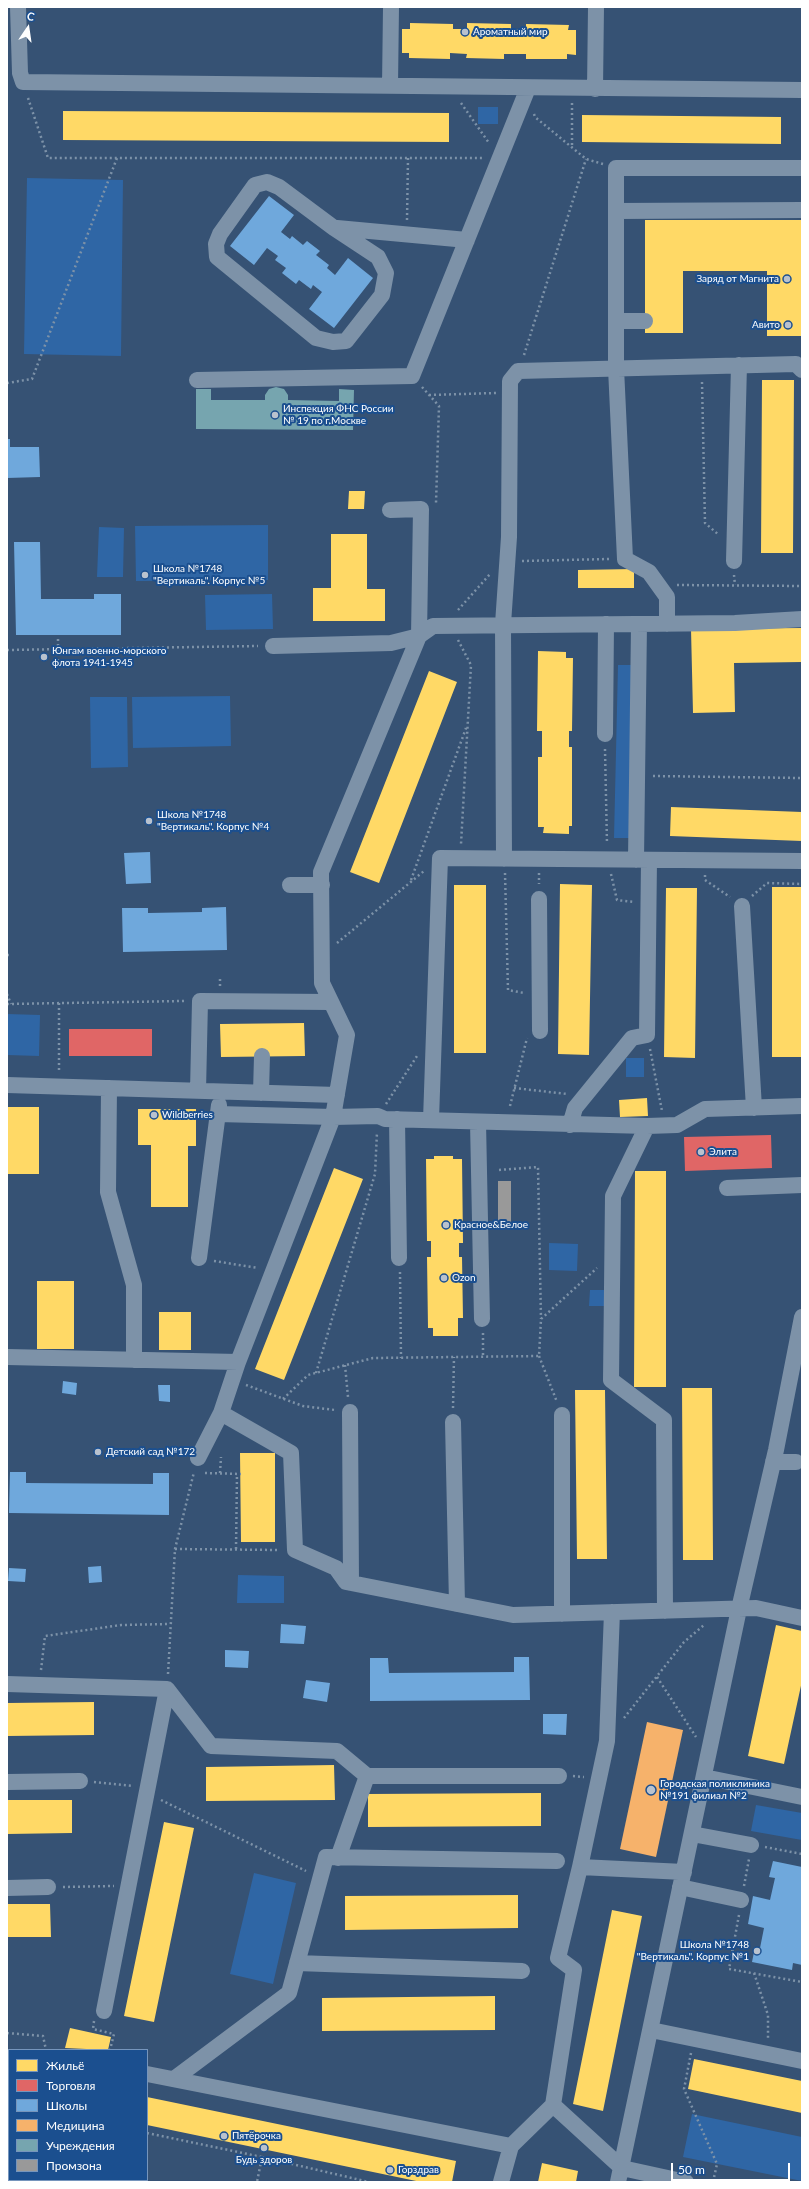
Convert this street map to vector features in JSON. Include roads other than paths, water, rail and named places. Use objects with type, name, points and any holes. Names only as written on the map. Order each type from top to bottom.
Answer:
[{"type":"lane","points":[[18,7],[20,73],[23,82],[802,90]]},
{"type":"lane","points":[[390,86],[391,7]]},
{"type":"lane","points":[[595,89],[596,7]]},
{"type":"lane","points":[[197,380],[412,376],[528,88]]},
{"type":"lane","points":[[667,624],[667,597],[649,572],[624,559],[616,368],[616,168],[802,168]]},
{"type":"lane","points":[[334,228],[378,257],[386,273],[382,295],[346,341],[333,342],[316,338],[217,257],[216,244],[220,234],[255,185],[267,182],[279,187],[334,228],[467,240]]},
{"type":"lane","points":[[616,211],[802,210]]},
{"type":"lane","points":[[616,321],[645,321]]},
{"type":"lane","points":[[504,859],[503,624],[508,561],[510,381],[518,371],[796,364],[802,370]]},
{"type":"lane","points":[[734,554],[738,365]]},
{"type":"lane","points":[[196,1465],[221,1413],[238,1362],[333,1117],[347,1035],[322,983],[321,872],[419,636],[421,509],[390,510]]},
{"type":"lane","points":[[273,646],[392,643],[419,636],[433,626],[503,624],[735,624],[802,619]]},
{"type":"lane","points":[[605,734],[606,624]]},
{"type":"lane","points":[[570,1125],[576,1108],[632,1038],[647,1034],[648,904],[642,860],[637,776],[639,624]]},
{"type":"lane","points":[[431,1120],[440,858],[802,861]]},
{"type":"lane","points":[[290,885],[322,885]]},
{"type":"lane","points":[[539,900],[540,1031]]},
{"type":"lane","points":[[742,906],[754,1108]]},
{"type":"lane","points":[[198,1091],[200,1001],[330,1002]]},
{"type":"lane","points":[[261,1093],[262,1056]]},
{"type":"lane","points":[[7,1085],[337,1095]]},
{"type":"lane","points":[[109,1088],[108,1192],[134,1285],[134,1360]]},
{"type":"lane","points":[[199,1258],[221,1092]]},
{"type":"lane","points":[[218,1114],[333,1117],[378,1116],[385,1119],[647,1126],[677,1125],[705,1108],[802,1106]]},
{"type":"lane","points":[[397,1119],[399,1258]]},
{"type":"lane","points":[[478,1122],[482,1319]]},
{"type":"lane","points":[[647,1126],[613,1196],[611,1380],[664,1420],[665,1611]]},
{"type":"lane","points":[[728,1188],[802,1185]]},
{"type":"lane","points":[[620,2175],[739,1609],[773,1462],[802,1317]]},
{"type":"lane","points":[[7,1357],[238,1362]]},
{"type":"lane","points":[[350,1412],[351,1583]]},
{"type":"lane","points":[[221,1413],[291,1453],[295,1550],[336,1568],[346,1582],[513,1615],[756,1608],[802,1618]]},
{"type":"lane","points":[[562,1415],[562,1614]]},
{"type":"lane","points":[[453,1422],[457,1604]]},
{"type":"lane","points":[[773,1462],[796,1462]]},
{"type":"lane","points":[[501,2182],[511,2146],[553,2105],[574,1970],[558,1958],[602,1778],[607,1741],[612,1612]]},
{"type":"lane","points":[[7,1684],[167,1689]]},
{"type":"lane","points":[[167,1689],[211,1746],[337,1751],[367,1776],[560,1776]]},
{"type":"lane","points":[[104,2011],[167,1689]]},
{"type":"lane","points":[[338,1858],[367,1776]]},
{"type":"lane","points":[[704,1777],[802,1797]]},
{"type":"lane","points":[[7,1782],[80,1781]]},
{"type":"lane","points":[[692,1834],[752,1845]]},
{"type":"lane","points":[[174,2079],[288,1993],[326,1857],[557,1861]]},
{"type":"lane","points":[[580,1867],[682,1880],[741,1900]]},
{"type":"lane","points":[[7,1888],[48,1887]]},
{"type":"lane","points":[[297,1963],[522,1971]]},
{"type":"lane","points":[[650,2030],[802,2061]]},
{"type":"lane","points":[[148,2074],[511,2146]]},
{"type":"lane","points":[[553,2105],[620,2175],[686,2182]]},
{"type":"place","name":"Ароматный мир","points":[[465,32]]},
{"type":"place","name":"Заряд от Магнита","points":[[787,279]]},
{"type":"place","name":"Авито","points":[[788,325]]},
{"type":"place","name":"Инспекция ФНС России № 19 по г.Москве","points":[[275,415]]},
{"type":"place","name":"Школа №1748 \"Вертикаль\". Корпус №5","points":[[145,575]]},
{"type":"place","name":"Юнгам военно-морского флота 1941-1945","points":[[44,657]]},
{"type":"place","name":"Школа №1748 \"Вертикаль\". Корпус №4","points":[[149,821]]},
{"type":"place","name":"Wildberries","points":[[154,1115]]},
{"type":"place","name":"Элита","points":[[701,1152]]},
{"type":"place","name":"Красное&Белое","points":[[446,1225]]},
{"type":"place","name":"Ozon","points":[[444,1278]]},
{"type":"place","name":"Детский сад №172","points":[[98,1452]]},
{"type":"place","name":"Городская поликлиника №191 филиал №2","points":[[651,1790]]},
{"type":"place","name":"Школа №1748 \"Вертикаль\". Корпус №1","points":[[757,1951]]},
{"type":"place","name":"Пятёрочка","points":[[224,2136]]},
{"type":"place","name":"Будь здоров","points":[[264,2148]]},
{"type":"place","name":"Горздрав","points":[[390,2170]]}]
